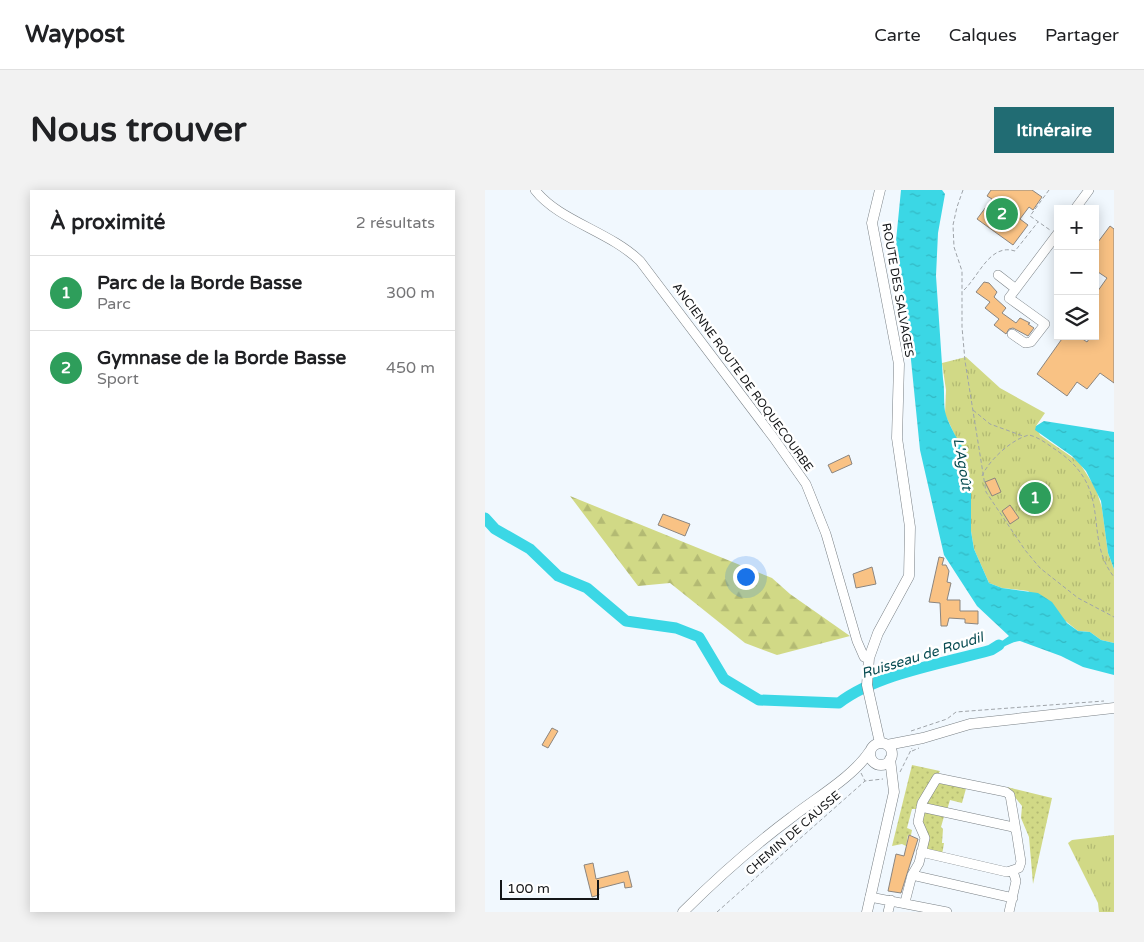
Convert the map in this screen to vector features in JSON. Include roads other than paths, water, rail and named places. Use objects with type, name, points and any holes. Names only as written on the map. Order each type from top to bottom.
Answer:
[{"type":"main road","name":"ROUTE DES SALVAGES","points":[[881,190],[872,223],[899,364],[897,438],[910,527],[909,576],[878,633],[869,658],[868,686],[883,744]]},
{"type":"main road","points":[[683,912],[762,840],[836,784],[864,760],[874,746],[923,738],[969,724],[1112,708]]},
{"type":"main road","points":[[836,784],[877,764],[885,764],[891,758],[923,738]]},
{"type":"main road","points":[[867,912],[895,784],[891,750],[883,744]]},
{"type":"main road","points":[[870,751],[872,760],[887,777],[892,800]]},
{"type":"street","name":"ANCIENNE ROUTE DE ROQUECOURBE","points":[[535,190],[552,207],[611,238],[640,260],[782,449],[806,484],[815,503],[857,641],[864,657],[869,658]]},
{"type":"street","points":[[1078,205],[1089,190]]},
{"type":"street","points":[[1012,334],[1025,343],[1031,342],[1045,324],[1009,298],[1054,237]]},
{"type":"street","points":[[997,275],[1016,289]]},
{"type":"street","points":[[905,902],[912,875],[919,863],[921,852],[925,838],[918,822],[921,807],[940,777],[1003,791],[1009,795],[1021,862],[1019,868],[1007,872],[921,852]]},
{"type":"street","points":[[921,807],[1013,827],[1016,830]]},
{"type":"street","points":[[1009,912],[1017,881],[1013,871]]},
{"type":"street","points":[[912,875],[1013,898]]},
{"type":"street","points":[[870,897],[905,902],[930,910],[947,912]]},
{"type":"street","points":[[888,900],[888,912]]},
{"type":"water","points":[[901,190],[942,190],[945,194],[938,233],[936,276],[945,408],[952,429],[965,450],[961,466],[971,479],[971,531],[974,549],[989,583],[1002,588],[1038,593],[1052,602],[1067,623],[1078,631],[1090,632],[1101,640],[1114,643],[1114,675],[1083,667],[1061,656],[1020,641],[990,653],[985,653],[1009,636],[977,606],[944,555],[920,450],[896,241]]},
{"type":"water","points":[[1044,421],[1114,432],[1114,569],[1108,553],[1101,501],[1086,471],[1072,456],[1035,430],[1036,426]]},
{"type":"waterway","name":"Ruisseau de Roudil","points":[[485,518],[495,529],[530,549],[558,576],[587,588],[626,621],[676,628],[699,637],[724,679],[759,700],[839,703],[854,693],[891,677],[991,650],[999,645]]},
{"type":"place","name":"Gymnase de la Borde Basse","points":[[1002,214]]},
{"type":"place","name":"Parc de la Borde Basse","points":[[1035,498]]},
{"type":"water label","name":"L'Agoût","points":[[963,464]]}]
